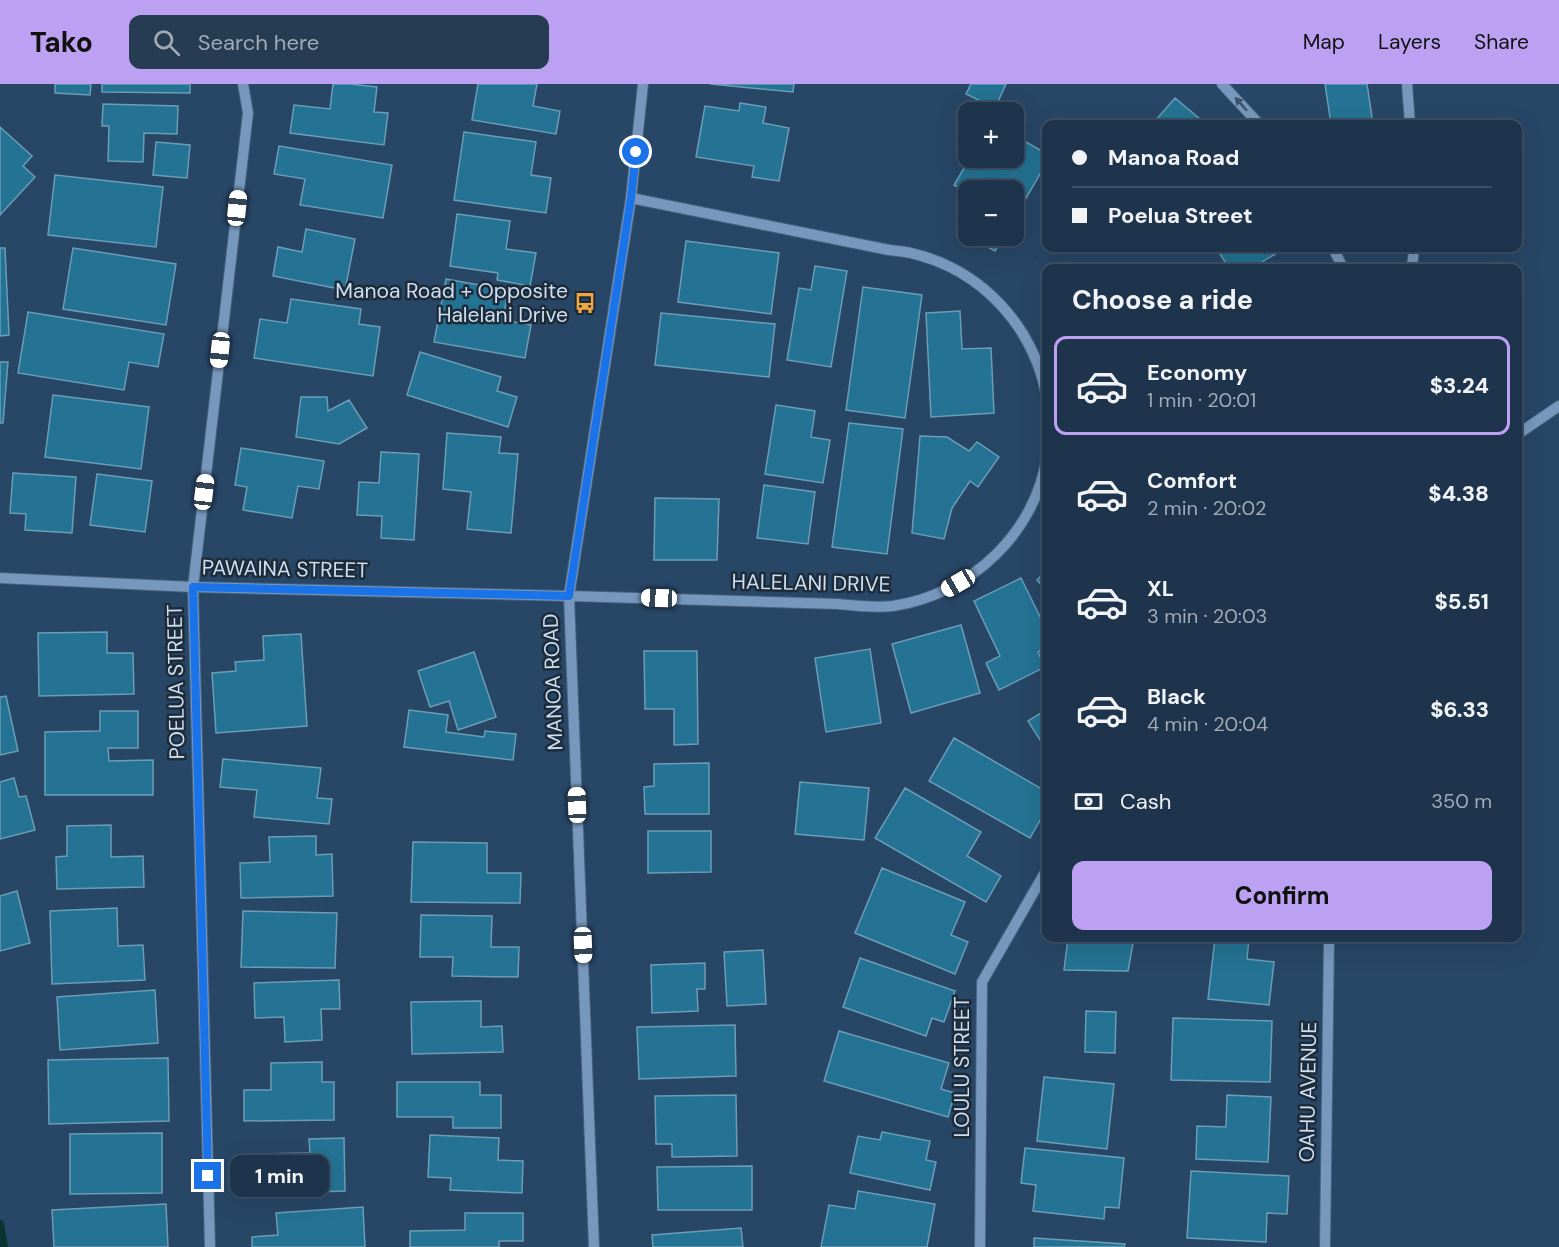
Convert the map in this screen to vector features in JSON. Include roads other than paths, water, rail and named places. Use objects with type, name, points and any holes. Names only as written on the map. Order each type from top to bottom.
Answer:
[{"type":"street","name":"POELUA STREET","points":[[210,1247],[193,587],[248,113],[243,84]]},
{"type":"street","name":"MANOA ROAD","points":[[594,1247],[569,596],[631,198],[643,84]]},
{"type":"street","points":[[1222,84],[1255,120]]},
{"type":"street","points":[[1407,84],[1410,120]]},
{"type":"street","points":[[631,198],[911,253],[938,262],[985,290],[1005,309],[1022,331],[1035,355],[1042,375]]},
{"type":"street","points":[[1522,431],[1559,406]]},
{"type":"street","name":"HALELANI DRIVE","points":[[569,596],[838,604],[866,607],[893,606],[921,600],[946,590],[970,576],[992,559],[1027,515],[1042,474]]},
{"type":"street","name":"PAWAINA STREET","points":[[0,578],[193,587],[569,596]]},
{"type":"street","name":"LOULU STREET","points":[[980,1247],[982,982],[1042,878]]},
{"type":"street","name":"OAHU AVENUE","points":[[1325,1247],[1329,942]]},
{"type":"waterway","points":[[0,1224],[4,1247]]},
{"type":"place","name":"Manoa Road + Opposite Halelani Drive","points":[[585,303]]}]
